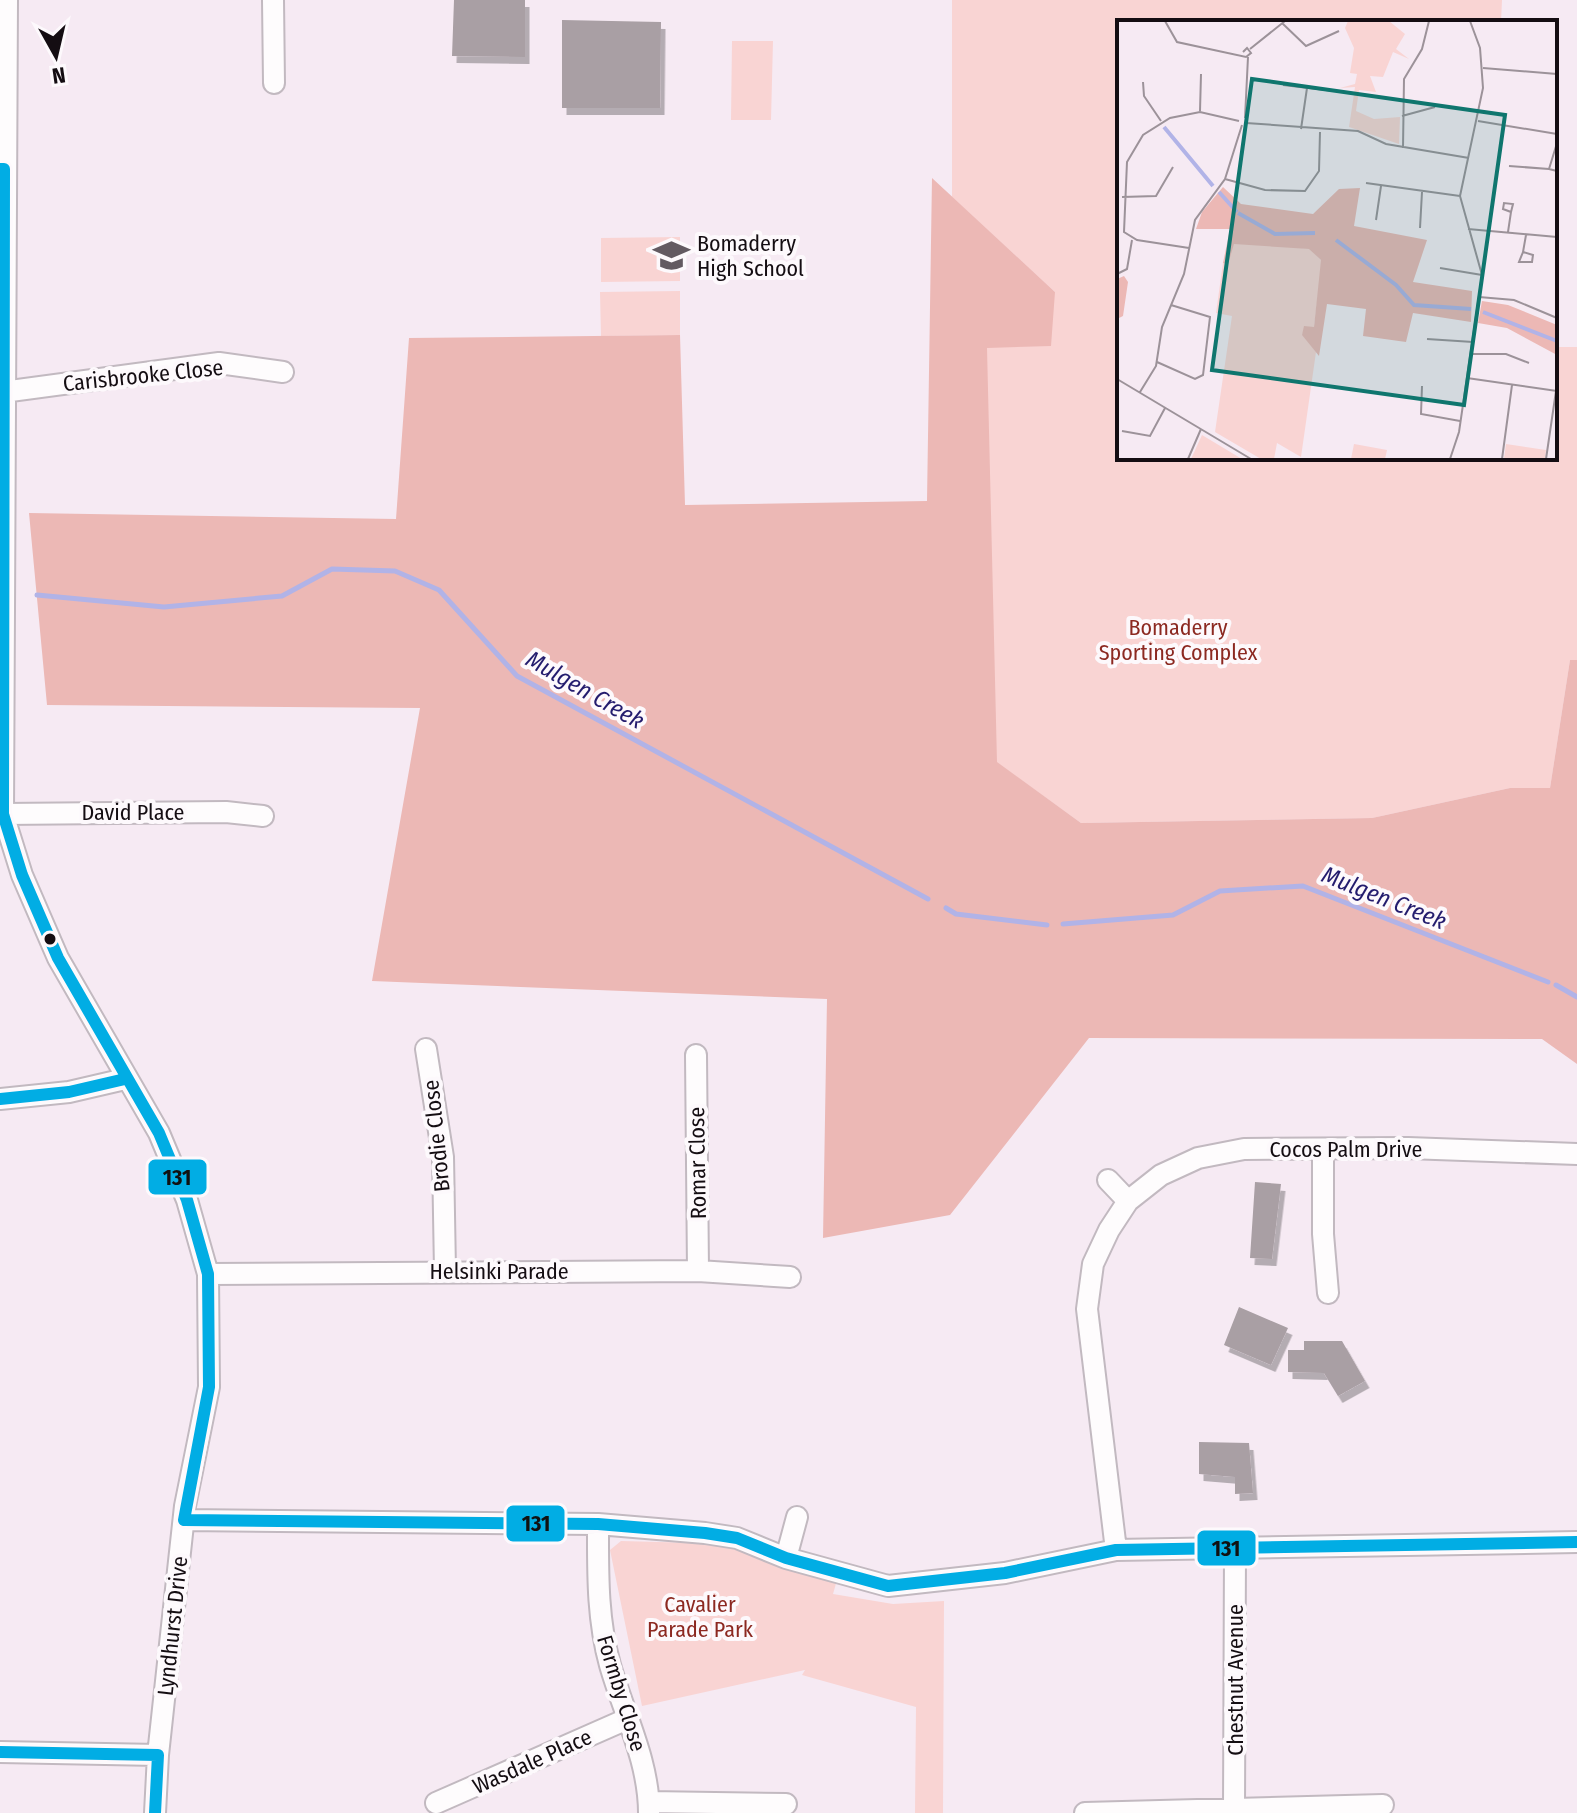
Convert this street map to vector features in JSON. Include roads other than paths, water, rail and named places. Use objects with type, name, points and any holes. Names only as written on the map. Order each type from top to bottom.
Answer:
[{"type":"street","name":"Lyndhurst Drive","points":[[7,0],[2,169],[0,676],[3,814],[22,875],[58,958],[125,1079],[159,1133],[182,1186],[208,1274],[209,1387],[184,1520],[158,1755],[155,1813]]},
{"type":"street","points":[[273,0],[274,83]]},
{"type":"street","name":"Carisbrooke Close","points":[[3,392],[219,363],[283,372]]},
{"type":"street","name":"David Place","points":[[3,814],[226,812],[263,816]]},
{"type":"street","name":"Brodie Close","points":[[426,1049],[443,1157],[445,1271]]},
{"type":"street","name":"Romar Close","points":[[696,1055],[698,1271]]},
{"type":"street","points":[[0,1099],[69,1092],[125,1079]]},
{"type":"street","name":"Cocos Palm Drive","points":[[1116,1550],[1087,1309],[1093,1264],[1109,1230],[1128,1201],[1161,1175],[1198,1158],[1244,1149],[1577,1154]]},
{"type":"street","points":[[1323,1149],[1323,1234],[1328,1293]]},
{"type":"street","points":[[1108,1180],[1128,1201]]},
{"type":"street","name":"Helsinki Parade","points":[[208,1274],[698,1271],[790,1277]]},
{"type":"street","points":[[786,1558],[797,1517]]},
{"type":"street","points":[[184,1520],[598,1524],[737,1538],[786,1558],[888,1586],[1005,1573],[1116,1550],[1235,1551],[1577,1542]]},
{"type":"street","name":"Formby Close","points":[[598,1524],[598,1596],[603,1633],[627,1719],[642,1755],[649,1808]]},
{"type":"street","name":"Chestnut Avenue","points":[[1234,1809],[1235,1551]]},
{"type":"street","name":"Wasdale Place","points":[[436,1803],[627,1719]]},
{"type":"street","points":[[0,1752],[158,1755]]},
{"type":"street","points":[[649,1808],[786,1804]]},
{"type":"street","points":[[1085,1813],[1383,1805]]},
{"type":"waterway","name":"Mulgen Creek","points":[[37,595],[164,607],[282,596],[332,569],[395,571],[439,590],[517,676],[928,899]]},
{"type":"waterway","name":"Mulgen Creek","points":[[1063,924],[1173,915],[1220,891],[1303,886],[1548,982]]},
{"type":"waterway","name":"Mulgen Creek","points":[[946,908],[956,914],[1047,925]]},
{"type":"waterway","name":"Mulgen Creek","points":[[1556,985],[1577,997]]},
{"type":"place","name":"Bomaderry High School","points":[[671,256]]},
{"type":"park label","name":"Bomaderry Sporting Complex","points":[[1178,640]]},
{"type":"park label","name":"Cavalier Parade Park","points":[[700,1616]]}]
